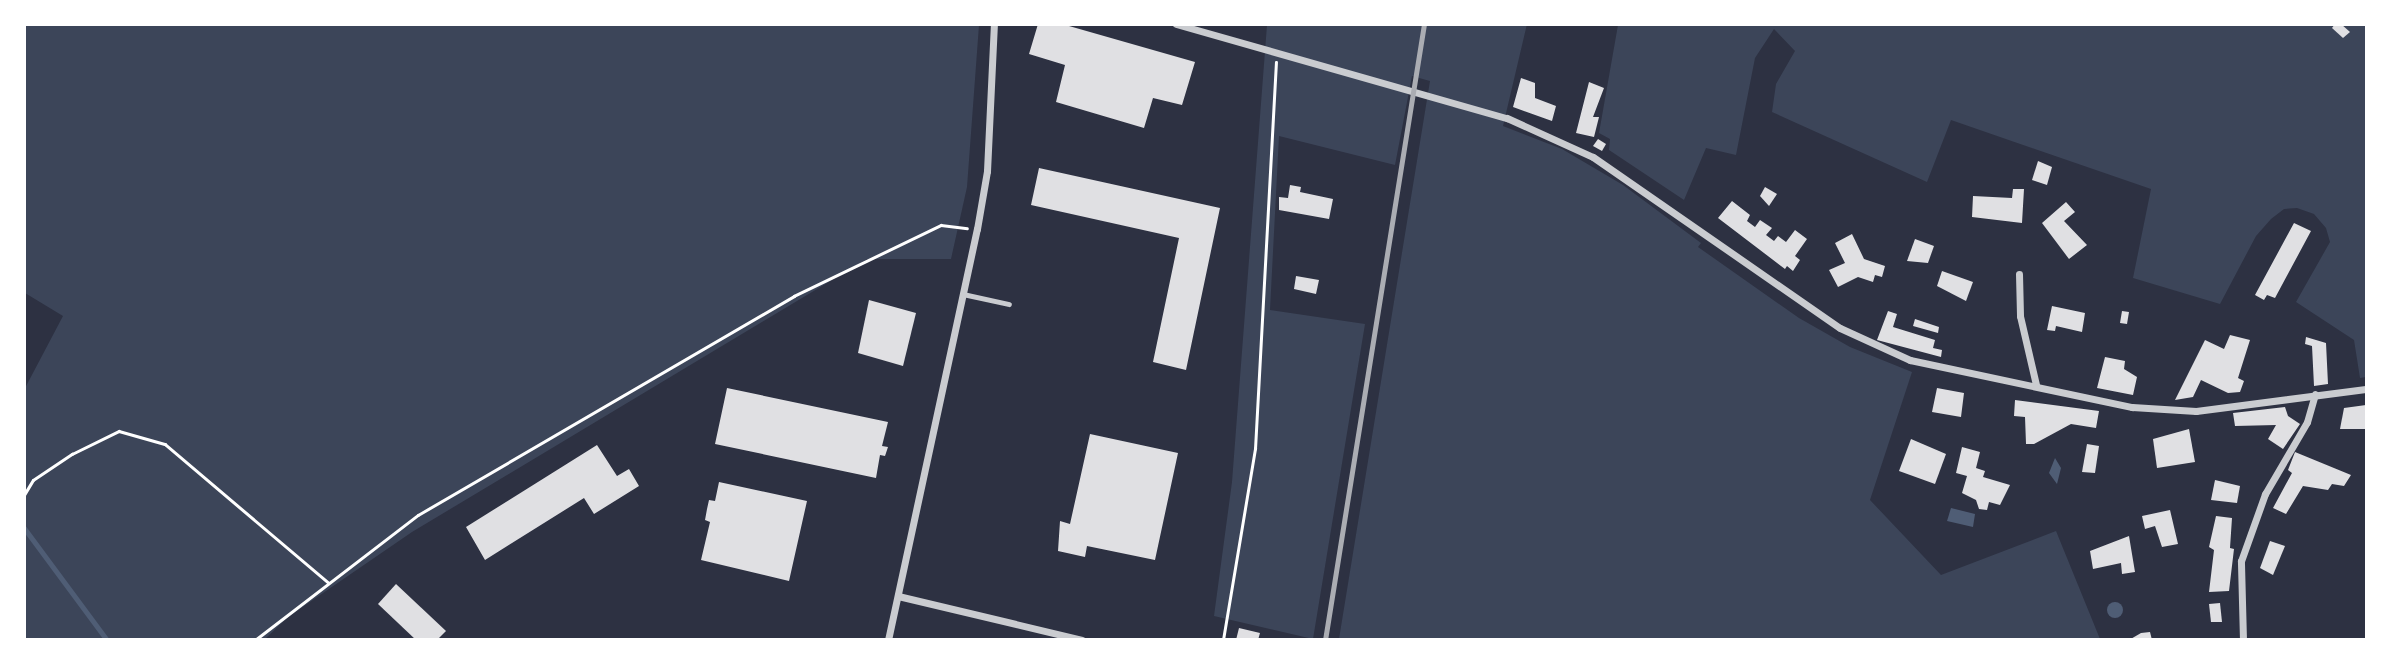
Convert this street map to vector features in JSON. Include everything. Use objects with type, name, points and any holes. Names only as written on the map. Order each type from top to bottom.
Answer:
[{"type":"street","points":[[888,639],[977,229],[987,171],[994,24]]},
{"type":"street","points":[[1176,24],[1507,118],[1593,157],[1840,328],[1910,360],[2132,407],[2196,411],[2367,388]]},
{"type":"street","points":[[2019,274],[2020,316],[2036,385]]},
{"type":"street","points":[[2243,639],[2241,561],[2265,494],[2307,422],[2315,394]]},
{"type":"street","points":[[898,596],[1082,639]]},
{"type":"lane","points":[[963,294],[1009,303]]},
{"type":"path","points":[[1223,639],[1255,449],[1276,53]]},
{"type":"path","points":[[255,639],[418,515],[794,296],[941,225],[977,229]]},
{"type":"path","points":[[24,495],[33,480],[72,454],[119,432],[165,444],[328,582]]},
{"type":"shaded area","points":[[1527,24],[1503,126],[1562,149],[1623,185],[1701,243],[1698,247],[1799,318],[1850,347],[1912,372],[1870,500],[1941,575],[2056,531],[2100,639],[1339,639],[1430,81],[1412,76],[1395,165],[1279,136],[1270,310],[1365,324],[1313,639],[1214,616],[1232,482],[1267,25]]},
{"type":"shaded area","points":[[25,25],[979,25],[967,187],[951,259],[867,259],[412,532],[288,617],[265,639],[25,639],[24,390],[63,316],[25,293]]},
{"type":"shaded area","points":[[1618,25],[2366,25],[2366,377],[2360,378],[2354,340],[2296,302],[2330,242],[2326,228],[2314,214],[2297,208],[2284,209],[2271,219],[2256,236],[2220,304],[2133,278],[2151,189],[1951,120],[1927,182],[1772,112],[1776,84],[1795,51],[1774,29],[1755,58],[1736,155],[1706,148],[1684,200],[1609,150],[1610,139],[1599,133]]},
{"type":"shaded area","points":[[2055,458],[2061,468],[2057,484],[2049,473]]},
{"type":"shaded area","points":[[1951,508],[1975,514],[1973,527],[1947,521]]},
{"type":"shaded area","points":[[2115,602],[2121,604],[2121,616],[2115,618],[2109,616],[2107,610],[2109,604]]},
{"type":"building","points":[[1038,24],[1062,24],[1195,62],[1182,105],[1153,98],[1144,128],[1056,102],[1065,65],[1029,54]]},
{"type":"building","points":[[2335,24],[2341,24],[2350,32],[2343,38],[2332,28]]},
{"type":"building","points":[[1521,78],[1535,83],[1535,98],[1556,106],[1552,121],[1513,107]]},
{"type":"building","points":[[1589,82],[1604,88],[1593,117],[1599,117],[1594,137],[1576,133]]},
{"type":"building","points":[[1598,139],[1606,144],[1602,151],[1593,146]]},
{"type":"building","points":[[2038,161],[2052,167],[2047,185],[2032,180]]},
{"type":"building","points":[[1039,168],[1220,208],[1186,370],[1153,362],[1179,238],[1031,205]]},
{"type":"building","points":[[1290,185],[1301,187],[1300,192],[1333,199],[1329,219],[1279,210],[1279,197],[1288,198]]},
{"type":"building","points":[[1765,187],[1777,194],[1769,206],[1760,196]]},
{"type":"building","points":[[2013,189],[2024,189],[2022,223],[1972,217],[1973,196],[2012,198]]},
{"type":"building","points":[[1732,201],[1750,215],[1747,221],[1755,227],[1760,220],[1772,228],[1766,235],[1774,241],[1778,236],[1786,242],[1795,230],[1807,239],[1795,256],[1800,260],[1793,271],[1787,266],[1785,269],[1718,218]]},
{"type":"building","points":[[2066,202],[2075,212],[2064,221],[2087,245],[2069,259],[2042,223]]},
{"type":"building","points":[[2294,223],[2311,231],[2275,298],[2267,295],[2264,300],[2255,295]]},
{"type":"building","points":[[1852,234],[1864,259],[1885,266],[1882,277],[1875,275],[1873,282],[1858,277],[1838,287],[1829,270],[1845,263],[1835,243]]},
{"type":"building","points":[[1915,239],[1934,246],[1928,263],[1907,261]]},
{"type":"building","points":[[1942,271],[1973,282],[1966,301],[1937,286]]},
{"type":"building","points":[[1296,276],[1319,280],[1316,294],[1294,289]]},
{"type":"building","points":[[869,300],[916,313],[903,366],[858,353]]},
{"type":"building","points":[[2052,306],[2085,313],[2082,332],[2056,326],[2055,331],[2047,330]]},
{"type":"building","points":[[1888,311],[1897,314],[1893,327],[1935,340],[1933,348],[1942,350],[1941,357],[1877,340]]},
{"type":"building","points":[[2122,311],[2129,312],[2127,324],[2120,323]]},
{"type":"building","points":[[1915,319],[1939,327],[1938,333],[1913,326]]},
{"type":"building","points":[[2230,335],[2250,340],[2238,378],[2244,381],[2240,392],[2228,393],[2201,380],[2193,397],[2175,400],[2205,340],[2224,349]]},
{"type":"building","points":[[2306,337],[2326,343],[2328,384],[2314,386],[2312,346],[2305,344]]},
{"type":"building","points":[[2105,357],[2125,361],[2124,369],[2137,377],[2133,395],[2097,388]]},
{"type":"building","points":[[727,388],[888,422],[882,446],[888,447],[885,456],[880,455],[876,478],[715,444]]},
{"type":"building","points":[[1937,388],[1964,393],[1961,417],[1932,412]]},
{"type":"building","points":[[2015,400],[2099,411],[2096,428],[2071,424],[2034,444],[2026,444],[2025,417],[2014,416]]},
{"type":"building","points":[[2366,405],[2366,429],[2340,429],[2344,408]]},
{"type":"building","points":[[2285,407],[2288,416],[2300,424],[2283,449],[2268,439],[2276,425],[2235,426],[2233,413]]},
{"type":"building","points":[[2189,429],[2195,462],[2157,468],[2153,439]]},
{"type":"building","points":[[1090,434],[1178,453],[1155,560],[1087,546],[1085,557],[1058,551],[1060,521],[1070,524]]},
{"type":"building","points":[[1911,439],[1946,454],[1935,484],[1899,471]]},
{"type":"building","points":[[2087,444],[2099,446],[2095,473],[2082,472]]},
{"type":"building","points":[[597,445],[617,476],[629,469],[639,486],[594,514],[584,498],[485,560],[466,527]]},
{"type":"building","points":[[1962,447],[1980,452],[1976,468],[1985,471],[1983,477],[2010,485],[2000,505],[1989,502],[1987,510],[1979,509],[1976,500],[1962,493],[1967,476],[1956,473]]},
{"type":"building","points":[[2295,452],[2351,475],[2344,486],[2332,484],[2328,490],[2303,486],[2286,514],[2273,508],[2292,473],[2288,470]]},
{"type":"building","points":[[2215,480],[2240,486],[2237,503],[2211,500]]},
{"type":"building","points":[[719,482],[807,501],[789,581],[701,560],[710,522],[705,520],[709,500],[715,501]]},
{"type":"building","points":[[2170,510],[2178,544],[2162,547],[2155,526],[2145,529],[2142,516]]},
{"type":"building","points":[[2216,516],[2232,518],[2230,548],[2234,549],[2229,591],[2209,592],[2214,550],[2209,547]]},
{"type":"building","points":[[2129,536],[2135,572],[2122,574],[2121,563],[2093,569],[2090,551]]},
{"type":"building","points":[[2270,541],[2285,546],[2273,575],[2260,568]]},
{"type":"building","points":[[396,584],[446,631],[437,640],[416,640],[378,604]]},
{"type":"building","points":[[2220,603],[2222,622],[2211,622],[2209,604]]},
{"type":"building","points":[[1239,628],[1260,633],[1258,640],[1236,640]]},
{"type":"building","points":[[2150,632],[2152,640],[2129,640],[2141,633]]},
{"type":"waterway","points":[[24,528],[107,640]]},
{"type":"railway","points":[[1325,640],[1424,24]]}]
